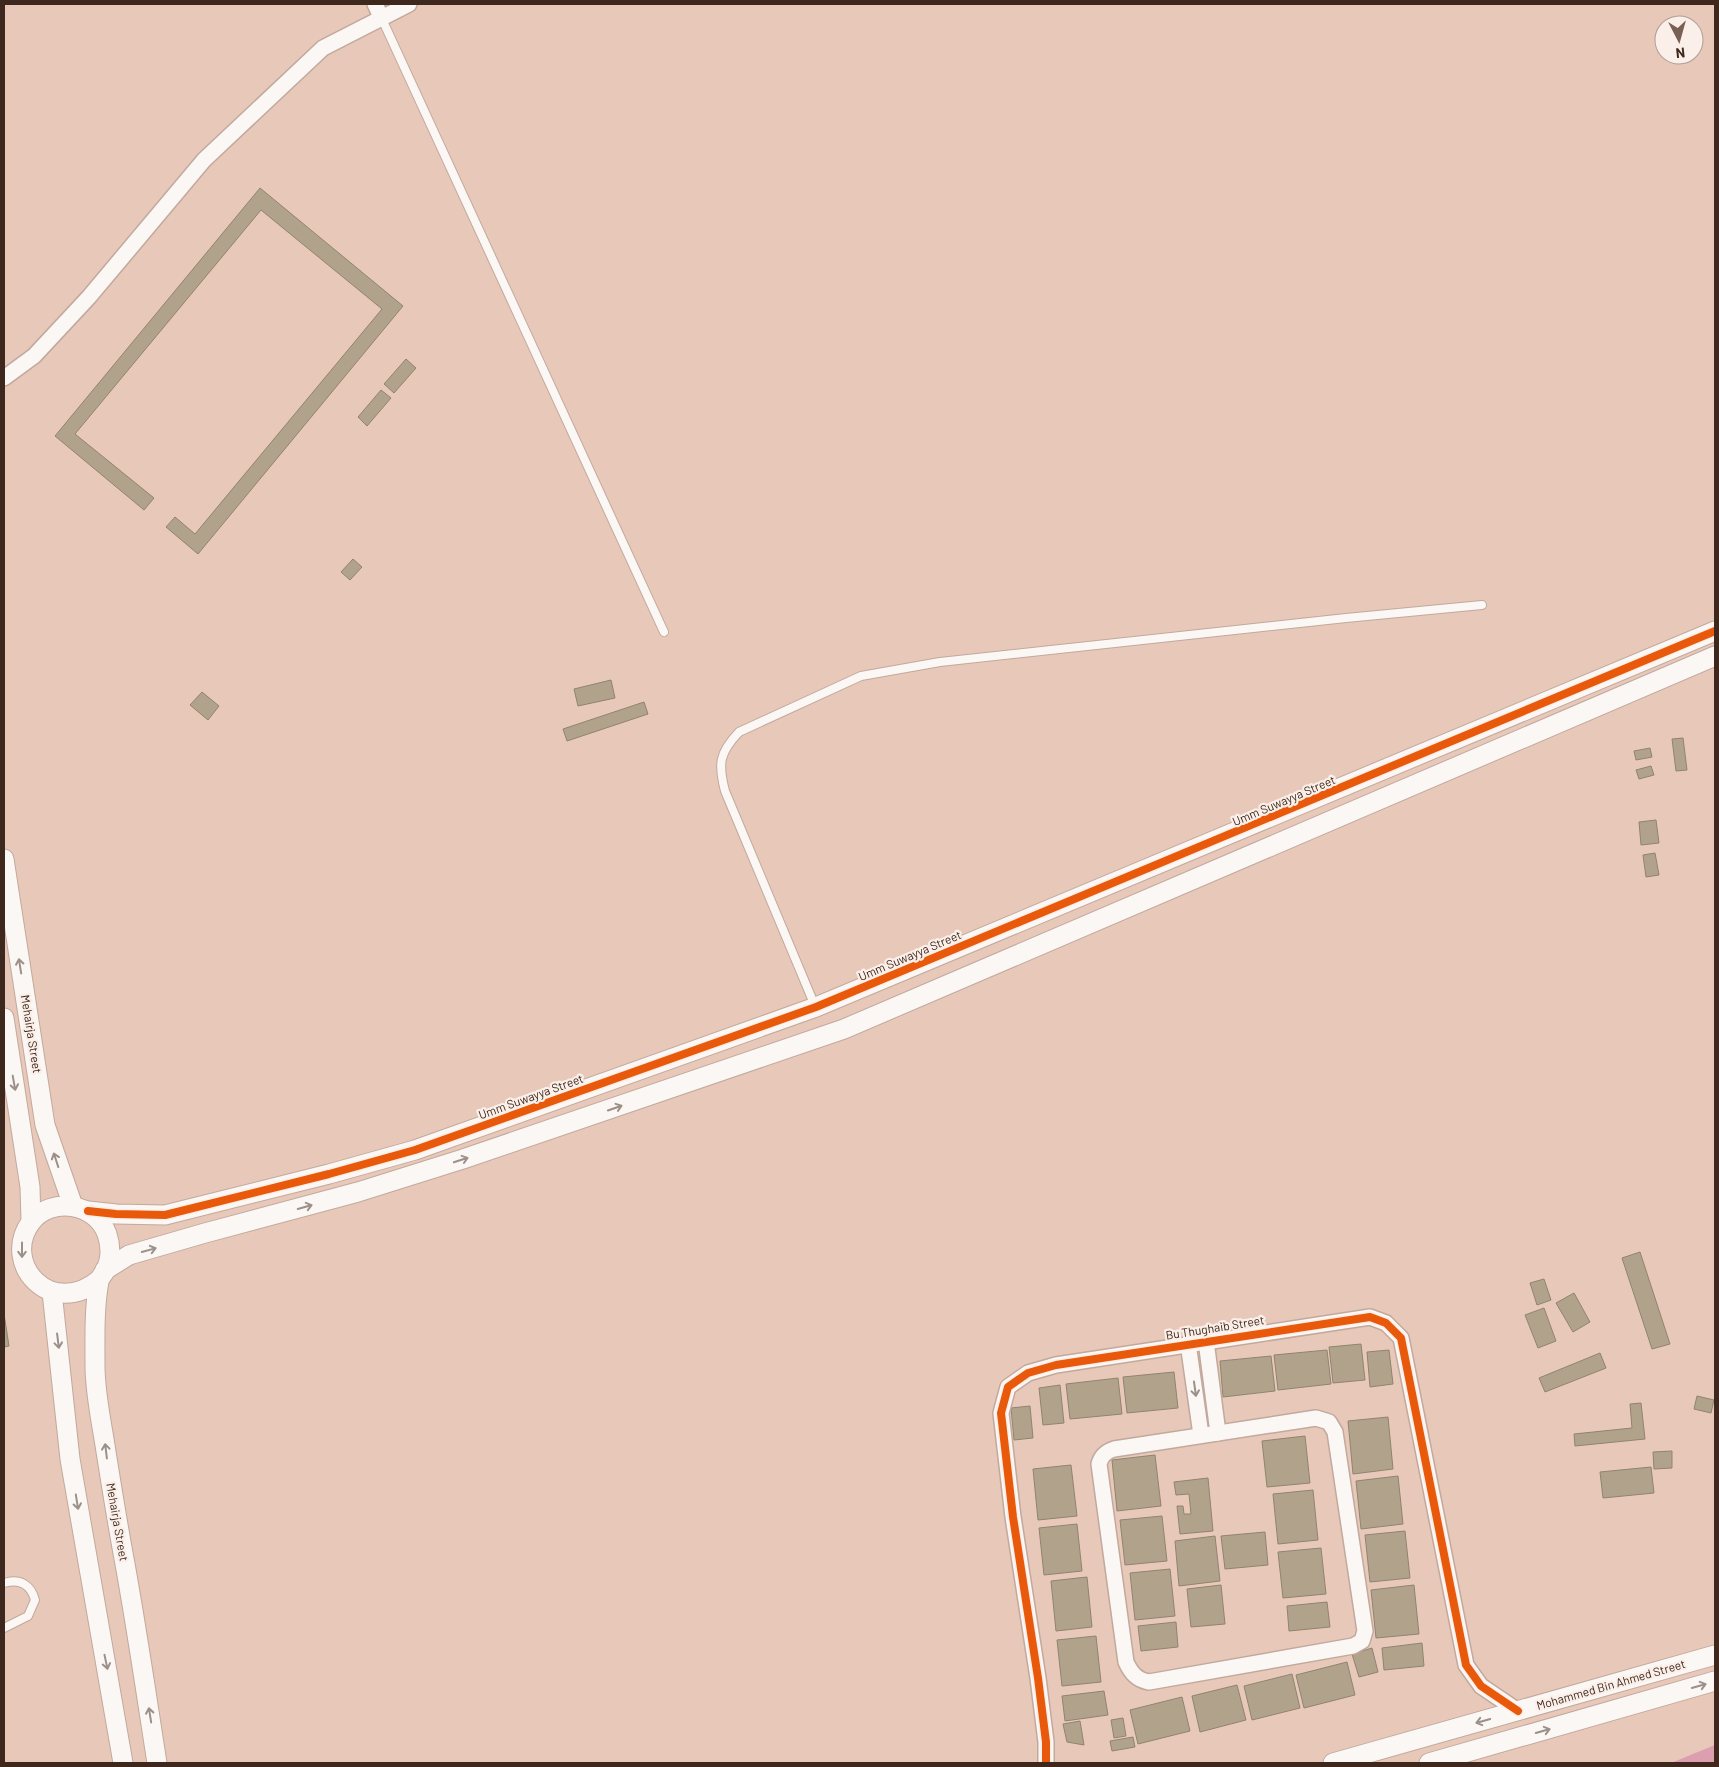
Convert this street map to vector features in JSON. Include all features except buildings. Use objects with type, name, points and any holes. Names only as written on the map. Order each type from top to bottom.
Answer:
[{"type":"street","points":[[375,4],[382,19]]},
{"type":"street","points":[[4,378],[34,356],[89,297],[204,160],[323,48],[409,4]]},
{"type":"street","name":"Umm Suwayya Street","points":[[80,1208],[116,1214],[165,1215],[329,1174],[415,1150],[816,1008],[1715,631]]},
{"type":"street","points":[[102,1275],[109,1258],[110,1245],[107,1232],[100,1221],[80,1208],[57,1206],[42,1212],[31,1221],[23,1235],[20,1249],[22,1263],[29,1276],[39,1286],[52,1292],[65,1295],[78,1293],[90,1287],[102,1275],[129,1255],[205,1232],[358,1192],[463,1160],[844,1030],[1715,656]]},
{"type":"street","name":"Mehairja Street","points":[[4,859],[45,1125],[80,1208]]},
{"type":"street","name":"Mehairja Street","points":[[4,1023],[29,1177],[31,1221]]},
{"type":"street","name":"Mehairja Street","points":[[102,1275],[95,1324],[95,1379],[112,1496],[157,1763]]},
{"type":"street","points":[[52,1292],[70,1458],[123,1763]]},
{"type":"street","name":"Bu Thughaib Street","points":[[1046,1763],[1046,1742],[1038,1678],[1013,1517],[1001,1413],[1008,1387],[1028,1373],[1056,1365],[1188,1343],[1370,1317],[1386,1323],[1401,1338],[1466,1665],[1481,1686],[1518,1711]]},
{"type":"street","points":[[1206,1341],[1218,1433]]},
{"type":"street","points":[[1188,1343],[1201,1435]]},
{"type":"street","points":[[1316,1418],[1323,1418],[1333,1426],[1364,1631],[1364,1636],[1358,1644],[1149,1682],[1141,1680],[1130,1670],[1126,1662],[1099,1464],[1100,1459],[1103,1454],[1114,1449],[1201,1435],[1316,1418]]},
{"type":"street","name":"Mohammed Bin Ahmed Street","points":[[1333,1763],[1715,1655]]},
{"type":"street","name":"Mohammed Bin Ahmed Street","points":[[1428,1763],[1715,1681]]},
{"type":"lane","points":[[382,19],[664,632]]},
{"type":"lane","points":[[816,1008],[725,792],[720,763],[726,746],[739,732],[861,676],[940,662],[1346,618],[1482,606]]},
{"type":"lane","points":[[4,1583],[11,1580],[20,1581],[33,1592],[35,1600],[28,1616],[4,1628]]},
{"type":"shaded area","points":[[1715,1745],[1715,1763],[1671,1763]]},
{"type":"cycle path","points":[[88,1211],[116,1214],[165,1215],[329,1174],[415,1150],[816,1007],[1715,631]]},
{"type":"cycle path","points":[[1046,1763],[1046,1742],[1038,1678],[1013,1517],[1001,1413],[1008,1387],[1028,1373],[1056,1365],[1370,1317],[1386,1323],[1401,1338],[1466,1665],[1481,1686],[1518,1711]]}]
